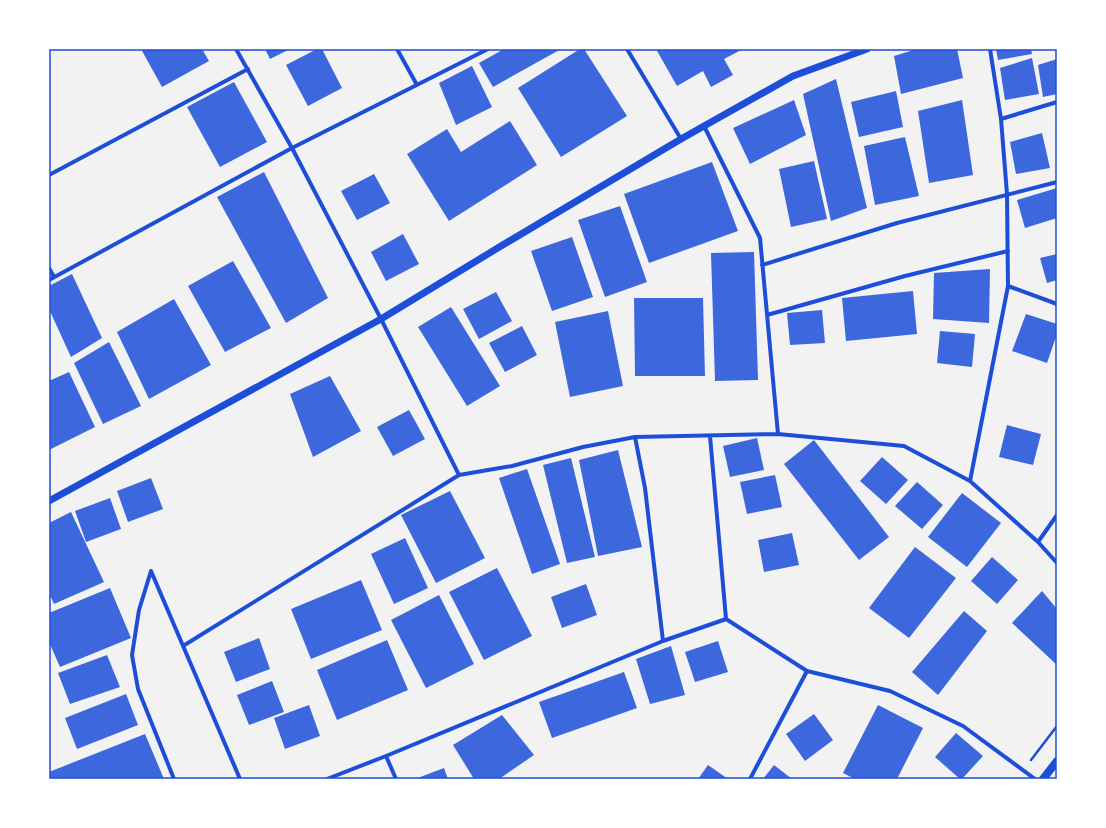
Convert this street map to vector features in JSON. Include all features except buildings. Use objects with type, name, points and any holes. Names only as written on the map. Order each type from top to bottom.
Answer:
[{"type":"main road","points":[[1043,779],[1057,760]]},
{"type":"street","points":[[236,49],[292,148],[381,319],[459,475]]},
{"type":"street","points":[[397,49],[418,85]]},
{"type":"street","points":[[49,280],[292,148],[488,49]]},
{"type":"street","points":[[627,49],[680,139]]},
{"type":"street","points":[[49,501],[381,319],[680,139],[793,76],[867,49]]},
{"type":"street","points":[[970,481],[1008,286],[1007,194],[1001,119],[990,49]]},
{"type":"street","points":[[49,175],[248,69]]},
{"type":"street","points":[[1001,119],[1057,102]]},
{"type":"street","points":[[704,126],[760,238],[778,434]]},
{"type":"street","points":[[762,265],[897,223],[1057,182]]},
{"type":"street","points":[[767,315],[905,276],[1008,251]]},
{"type":"street","points":[[49,268],[54,277]]},
{"type":"street","points":[[1008,286],[1057,304]]},
{"type":"street","points":[[184,646],[459,475],[512,466],[583,447],[635,437],[778,434],[904,446],[970,481],[1038,542],[1057,563]]},
{"type":"street","points":[[710,436],[726,619]]},
{"type":"street","points":[[635,437],[645,488],[663,640]]},
{"type":"street","points":[[1038,542],[1057,515]]},
{"type":"street","points":[[174,779],[138,689],[132,655],[139,610],[151,571],[240,779]]},
{"type":"street","points":[[327,779],[386,756],[663,640],[726,619]]},
{"type":"street","points":[[726,619],[807,671],[890,691],[962,726],[1035,779]]},
{"type":"street","points":[[750,779],[807,671]]},
{"type":"street","points":[[386,756],[396,779]]},
{"type":"path","points":[[1023,770],[1057,726]]}]
